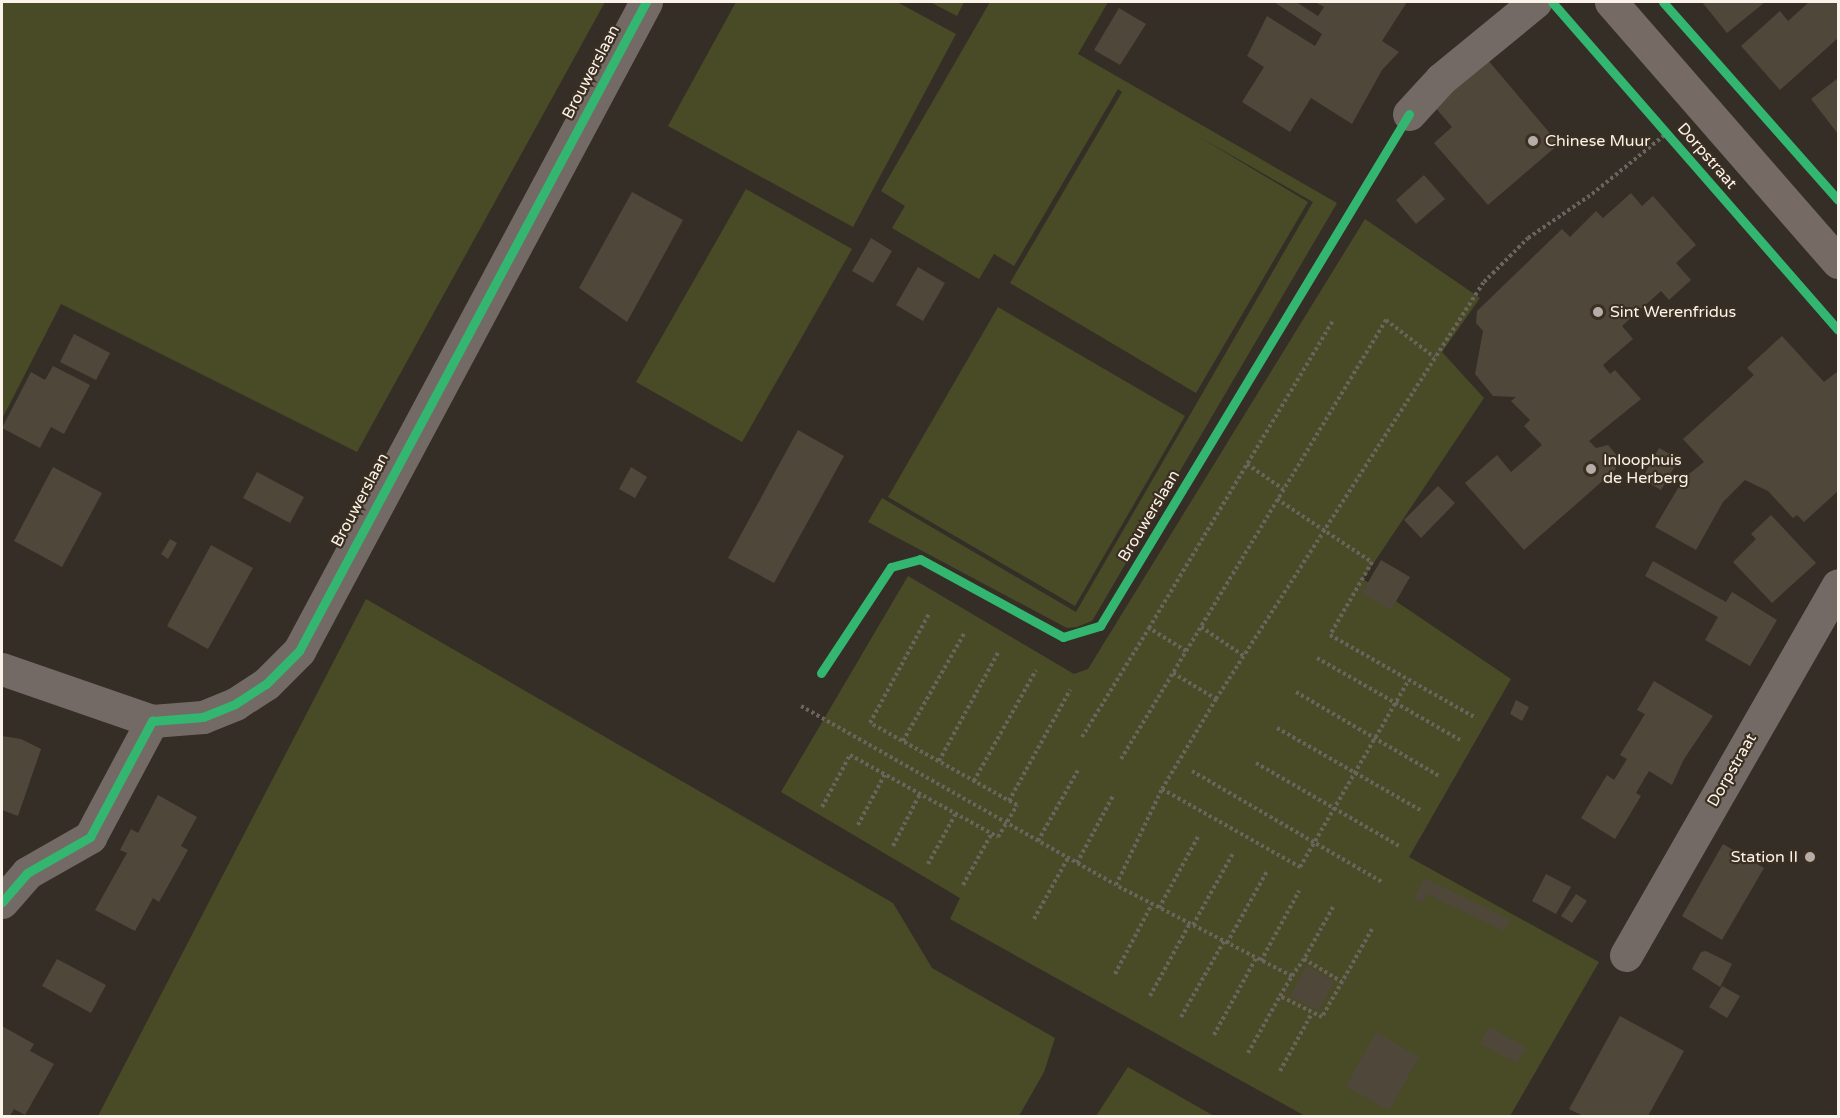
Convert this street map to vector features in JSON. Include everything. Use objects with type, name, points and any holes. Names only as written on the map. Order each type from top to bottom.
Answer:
[{"type":"main road","name":"Dorpstraat","points":[[1611,2],[1839,262]]},
{"type":"street","name":"Brouwerslaan","points":[[2,669],[152,721],[203,717],[235,704],[266,684],[299,651],[646,2]]},
{"type":"street","points":[[1409,114],[1441,78],[1535,2]]},
{"type":"street","name":"Dorpstraat","points":[[1626,955],[1839,585]]},
{"type":"street","points":[[2,902],[27,873],[90,837],[152,721]]},
{"type":"path","points":[[1116,885],[1162,789],[1216,699],[1484,282],[1528,238],[1592,194],[1667,133]]},
{"type":"path","points":[[1121,759],[1386,320],[1434,357]]},
{"type":"path","points":[[1082,737],[1332,322]]},
{"type":"path","points":[[1247,465],[1283,489]]},
{"type":"path","points":[[1277,499],[1372,562],[1330,635],[1476,718]]},
{"type":"path","points":[[822,807],[850,755],[998,837],[1017,805],[870,723],[930,612]]},
{"type":"path","points":[[1201,627],[1244,656]]},
{"type":"path","points":[[1149,628],[1186,651]]},
{"type":"path","points":[[903,741],[965,632]]},
{"type":"path","points":[[939,761],[999,651]]},
{"type":"path","points":[[1317,658],[1462,741]]},
{"type":"path","points":[[974,781],[1036,669]]},
{"type":"path","points":[[1173,673],[1216,699]]},
{"type":"path","points":[[1162,789],[1300,867],[1409,680]]},
{"type":"path","points":[[1009,801],[1070,690]]},
{"type":"path","points":[[1296,692],[1441,777]]},
{"type":"path","points":[[801,706],[1116,885],[1292,976]]},
{"type":"path","points":[[1277,729],[1422,811]]},
{"type":"path","points":[[1256,763],[1401,847]]},
{"type":"path","points":[[1038,841],[1078,770]]},
{"type":"path","points":[[1192,771],[1382,882]]},
{"type":"path","points":[[858,825],[885,774]]},
{"type":"path","points":[[893,846],[920,794]]},
{"type":"path","points":[[1077,863],[1113,796]]},
{"type":"path","points":[[928,864],[956,813]]},
{"type":"path","points":[[963,885],[992,833]]},
{"type":"path","points":[[1159,908],[1199,835]]},
{"type":"path","points":[[1150,996],[1233,853]]},
{"type":"path","points":[[1034,919],[1068,858]]},
{"type":"path","points":[[1181,1017],[1267,871]]},
{"type":"path","points":[[1261,961],[1299,891]]},
{"type":"path","points":[[1115,975],[1152,904]]},
{"type":"path","points":[[1248,1053],[1334,907]]},
{"type":"path","points":[[1280,996],[1322,1017],[1372,929]]},
{"type":"path","points":[[1214,1035],[1256,958]]},
{"type":"path","points":[[1304,959],[1342,982]]},
{"type":"path","points":[[1280,1071],[1312,1012]]},
{"type":"green space","points":[[2,2],[605,2],[357,452],[61,304],[2,419]]},
{"type":"green space","points":[[736,2],[897,2],[956,34],[853,227],[668,126]]},
{"type":"green space","points":[[930,2],[964,2],[957,16]]},
{"type":"green space","points":[[990,2],[1108,2],[1078,54],[1337,203],[1092,621],[1077,627],[1067,628],[868,522],[882,498],[1076,612],[1313,202],[1196,135],[1308,202],[1196,393],[1010,283],[1122,92],[1118,89],[1014,266],[994,254],[979,279],[892,228],[905,206],[881,191]]},
{"type":"green space","points":[[746,189],[852,249],[742,442],[636,382]]},
{"type":"green space","points":[[1365,219],[1480,298],[1442,352],[1484,398],[1363,579],[1511,679],[1409,857],[1599,962],[1510,1116],[1305,1116],[950,919],[960,898],[781,792],[908,576],[1074,674],[1088,669]]},
{"type":"green space","points":[[998,307],[1185,416],[1075,606],[888,497]]},
{"type":"green space","points":[[366,599],[893,903],[932,968],[1055,1038],[1044,1072],[1019,1116],[98,1116]]},
{"type":"green space","points":[[1128,1067],[1214,1116],[1096,1116]]},
{"type":"building","points":[[1274,2],[1296,2],[1318,16],[1324,7],[1315,2],[1407,2],[1382,41],[1399,52],[1382,70],[1352,124],[1311,98],[1290,132],[1242,102],[1264,67],[1247,56],[1267,16],[1315,46],[1322,34]]},
{"type":"building","points":[[1702,2],[1765,2],[1727,33]]},
{"type":"building","points":[[1809,2],[1838,2],[1838,38],[1780,90],[1741,46],[1780,11],[1788,21]]},
{"type":"building","points":[[1119,8],[1146,24],[1120,65],[1094,50]]},
{"type":"building","points":[[1487,59],[1559,144],[1488,205],[1434,143],[1452,127],[1434,106]]},
{"type":"building","points":[[1838,78],[1838,134],[1811,99]]},
{"type":"building","points":[[1424,175],[1445,199],[1416,224],[1396,200]]},
{"type":"building","points":[[632,192],[683,220],[627,322],[579,288]]},
{"type":"building","points":[[1631,193],[1642,206],[1653,196],[1696,245],[1676,263],[1691,280],[1669,300],[1661,291],[1622,326],[1633,339],[1603,365],[1610,374],[1615,370],[1641,399],[1589,441],[1596,448],[1608,445],[1619,458],[1615,470],[1524,550],[1465,483],[1497,455],[1511,472],[1542,445],[1524,426],[1530,420],[1511,401],[1516,397],[1493,396],[1475,374],[1483,331],[1476,323],[1477,311],[1562,229],[1570,237],[1596,211],[1603,218]]},
{"type":"building","points":[[871,238],[892,251],[873,283],[852,271]]},
{"type":"building","points":[[918,267],[945,283],[923,321],[896,305]]},
{"type":"building","points":[[74,334],[110,353],[96,380],[60,362]]},
{"type":"building","points":[[1782,336],[1824,382],[1838,371],[1838,491],[1804,522],[1797,515],[1793,518],[1768,491],[1745,480],[1723,502],[1696,550],[1655,527],[1684,478],[1704,462],[1683,439],[1754,375],[1747,368]]},
{"type":"building","points":[[53,366],[90,385],[64,434],[51,427],[40,448],[2,428],[31,372],[45,380]]},
{"type":"building","points":[[798,430],[844,456],[774,583],[728,558]]},
{"type":"building","points":[[1659,448],[1679,459],[1661,490],[1642,479]]},
{"type":"building","points":[[53,467],[102,493],[62,567],[14,541]]},
{"type":"building","points":[[631,467],[647,477],[635,498],[619,489]]},
{"type":"building","points":[[257,472],[304,497],[290,523],[243,498]]},
{"type":"building","points":[[1438,486],[1455,503],[1421,538],[1404,520]]},
{"type":"building","points":[[1771,515],[1816,563],[1772,603],[1733,562],[1756,539],[1751,534]]},
{"type":"building","points":[[170,539],[177,543],[168,559],[161,554]]},
{"type":"building","points":[[211,545],[253,568],[208,649],[167,626]]},
{"type":"building","points":[[1381,560],[1410,577],[1391,610],[1362,593]]},
{"type":"building","points":[[1653,561],[1726,602],[1732,592],[1777,620],[1750,666],[1705,640],[1718,617],[1645,576]]},
{"type":"building","points":[[1654,681],[1713,716],[1684,759],[1672,785],[1649,771],[1636,793],[1641,796],[1615,839],[1581,818],[1607,775],[1614,780],[1627,759],[1620,755],[1645,714],[1637,710]]},
{"type":"building","points":[[1516,700],[1529,707],[1522,721],[1510,714]]},
{"type":"building","points":[[2,736],[21,739],[41,749],[18,816],[2,810]]},
{"type":"building","points":[[158,795],[197,817],[181,846],[188,850],[159,902],[153,898],[135,931],[95,910],[127,853],[120,850],[131,829],[138,833]]},
{"type":"building","points":[[1723,844],[1764,868],[1722,940],[1682,916]]},
{"type":"building","points":[[1546,874],[1571,887],[1556,914],[1532,901]]},
{"type":"building","points":[[1424,878],[1510,919],[1504,931],[1427,894],[1423,903],[1414,899]]},
{"type":"building","points":[[1576,894],[1587,901],[1572,923],[1561,916]]},
{"type":"building","points":[[1706,951],[1732,964],[1720,987],[1692,969],[1701,952]]},
{"type":"building","points":[[57,959],[106,985],[91,1013],[42,986]]},
{"type":"building","points":[[1306,966],[1334,982],[1318,1011],[1290,996]]},
{"type":"building","points":[[1722,986],[1740,996],[1727,1018],[1709,1007]]},
{"type":"building","points":[[1620,1016],[1684,1051],[1648,1116],[1583,1116],[1569,1109]]},
{"type":"building","points":[[2,1026],[34,1044],[30,1051],[54,1064],[25,1115],[14,1109],[10,1116],[2,1116]]},
{"type":"building","points":[[1489,1027],[1526,1047],[1517,1063],[1480,1044]]},
{"type":"building","points":[[1376,1032],[1419,1057],[1389,1111],[1346,1086]]},
{"type":"cycle path","points":[[2,902],[27,873],[90,837],[152,721],[203,717],[235,704],[266,684],[299,651],[646,2]]},
{"type":"cycle path","points":[[1552,2],[1838,330]]},
{"type":"cycle path","points":[[1663,2],[1838,200]]},
{"type":"cycle path","points":[[821,673],[891,567],[920,559],[1063,637],[1100,626],[1409,114]]},
{"type":"place","name":"Chinese Muur","points":[[1533,141]]},
{"type":"place","name":"Sint Werenfridus","points":[[1598,312]]},
{"type":"place","name":"Inloophuis de Herberg","points":[[1591,469]]},
{"type":"place","name":"Station II","points":[[1810,857]]}]
